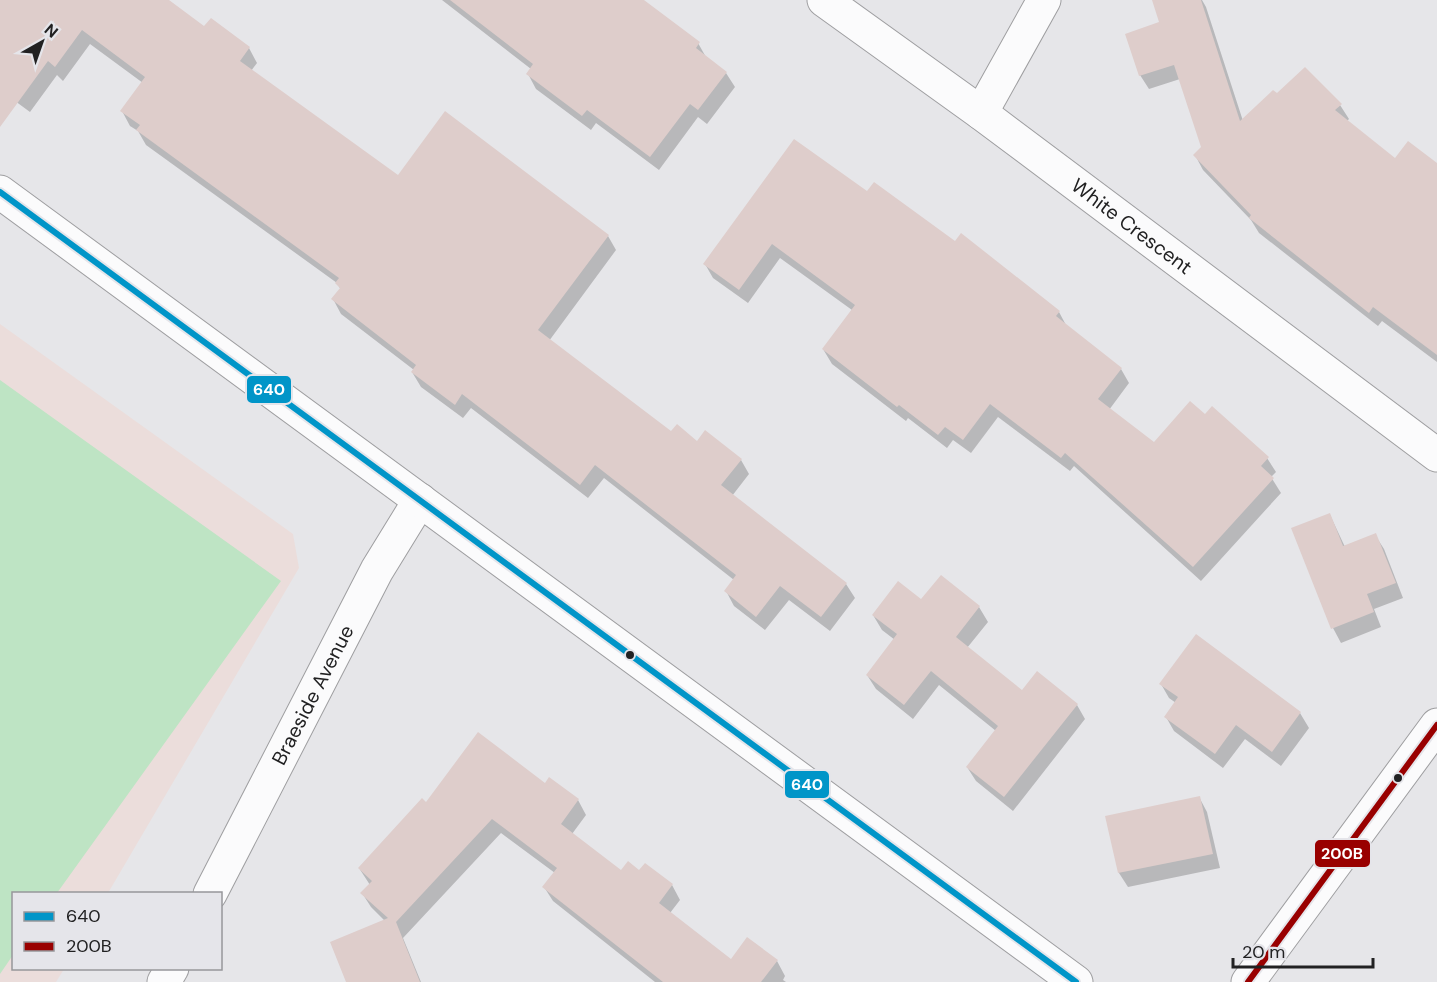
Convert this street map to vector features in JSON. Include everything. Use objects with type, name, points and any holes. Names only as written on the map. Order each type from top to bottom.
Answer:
[{"type":"street","name":"White Crescent","points":[[824,0],[981,113],[1437,455]]},
{"type":"street","points":[[981,113],[1044,0]]},
{"type":"street","points":[[0,192],[1076,982]]},
{"type":"street","name":"Braeside Avenue","points":[[211,892],[377,570],[420,500]]},
{"type":"street","points":[[1248,982],[1437,725]]},
{"type":"shaded area","points":[[0,324],[293,534],[299,568],[109,892],[12,892],[12,970],[63,970],[56,982],[0,982]]},
{"type":"green space","points":[[0,380],[281,581],[58,892],[12,892],[12,956],[0,974]]},
{"type":"building","points":[[0,0],[169,0],[204,26],[211,18],[250,47],[240,61],[398,175],[445,111],[609,235],[538,330],[671,431],[677,424],[697,441],[705,430],[742,459],[721,485],[847,583],[821,617],[780,586],[756,617],[724,591],[736,575],[595,465],[580,485],[462,394],[455,405],[411,372],[416,365],[331,299],[340,288],[335,283],[339,278],[136,130],[140,125],[120,111],[145,77],[82,30],[55,67],[48,61],[0,127]]},
{"type":"building","points":[[450,0],[644,0],[700,42],[696,48],[727,72],[698,110],[690,104],[650,157],[587,110],[582,116],[526,74],[533,64]]},
{"type":"building","points":[[1152,0],[1201,0],[1240,121],[1273,90],[1277,93],[1305,67],[1342,104],[1335,110],[1395,158],[1408,141],[1437,163],[1437,355],[1373,307],[1369,313],[1249,218],[1251,215],[1193,155],[1201,147],[1174,65],[1139,76],[1125,34],[1159,22]]},
{"type":"building","points":[[794,139],[867,191],[874,182],[955,241],[961,233],[1060,311],[1056,316],[1122,368],[1098,399],[1154,442],[1190,401],[1205,414],[1212,406],[1269,457],[1261,466],[1274,478],[1193,567],[1065,453],[1061,458],[990,404],[963,440],[945,427],[938,435],[899,405],[897,407],[822,349],[855,305],[772,244],[739,290],[703,264]]},
{"type":"building","points":[[1330,513],[1343,546],[1376,533],[1396,583],[1367,594],[1374,612],[1331,629],[1291,528]]},
{"type":"building","points":[[941,575],[980,606],[956,637],[1022,690],[1037,671],[1078,704],[1004,797],[966,767],[998,726],[931,671],[904,705],[866,675],[897,634],[872,615],[898,581],[921,599]]},
{"type":"building","points":[[1196,634],[1301,712],[1272,752],[1236,725],[1215,754],[1164,717],[1178,697],[1159,684]]},
{"type":"building","points":[[478,732],[545,783],[549,777],[579,799],[561,824],[621,870],[628,861],[639,870],[645,863],[673,884],[659,903],[731,959],[747,937],[778,960],[761,982],[663,982],[542,887],[557,868],[492,819],[396,922],[420,982],[346,982],[330,942],[388,918],[360,893],[372,881],[358,868],[422,798],[426,802]]},
{"type":"building","points":[[1200,796],[1213,854],[1118,873],[1105,816]]},
{"type":"transit line","name":"640","points":[[0,192],[1076,982]]},
{"type":"transit line","name":"200B","points":[[1248,982],[1437,725]]}]
